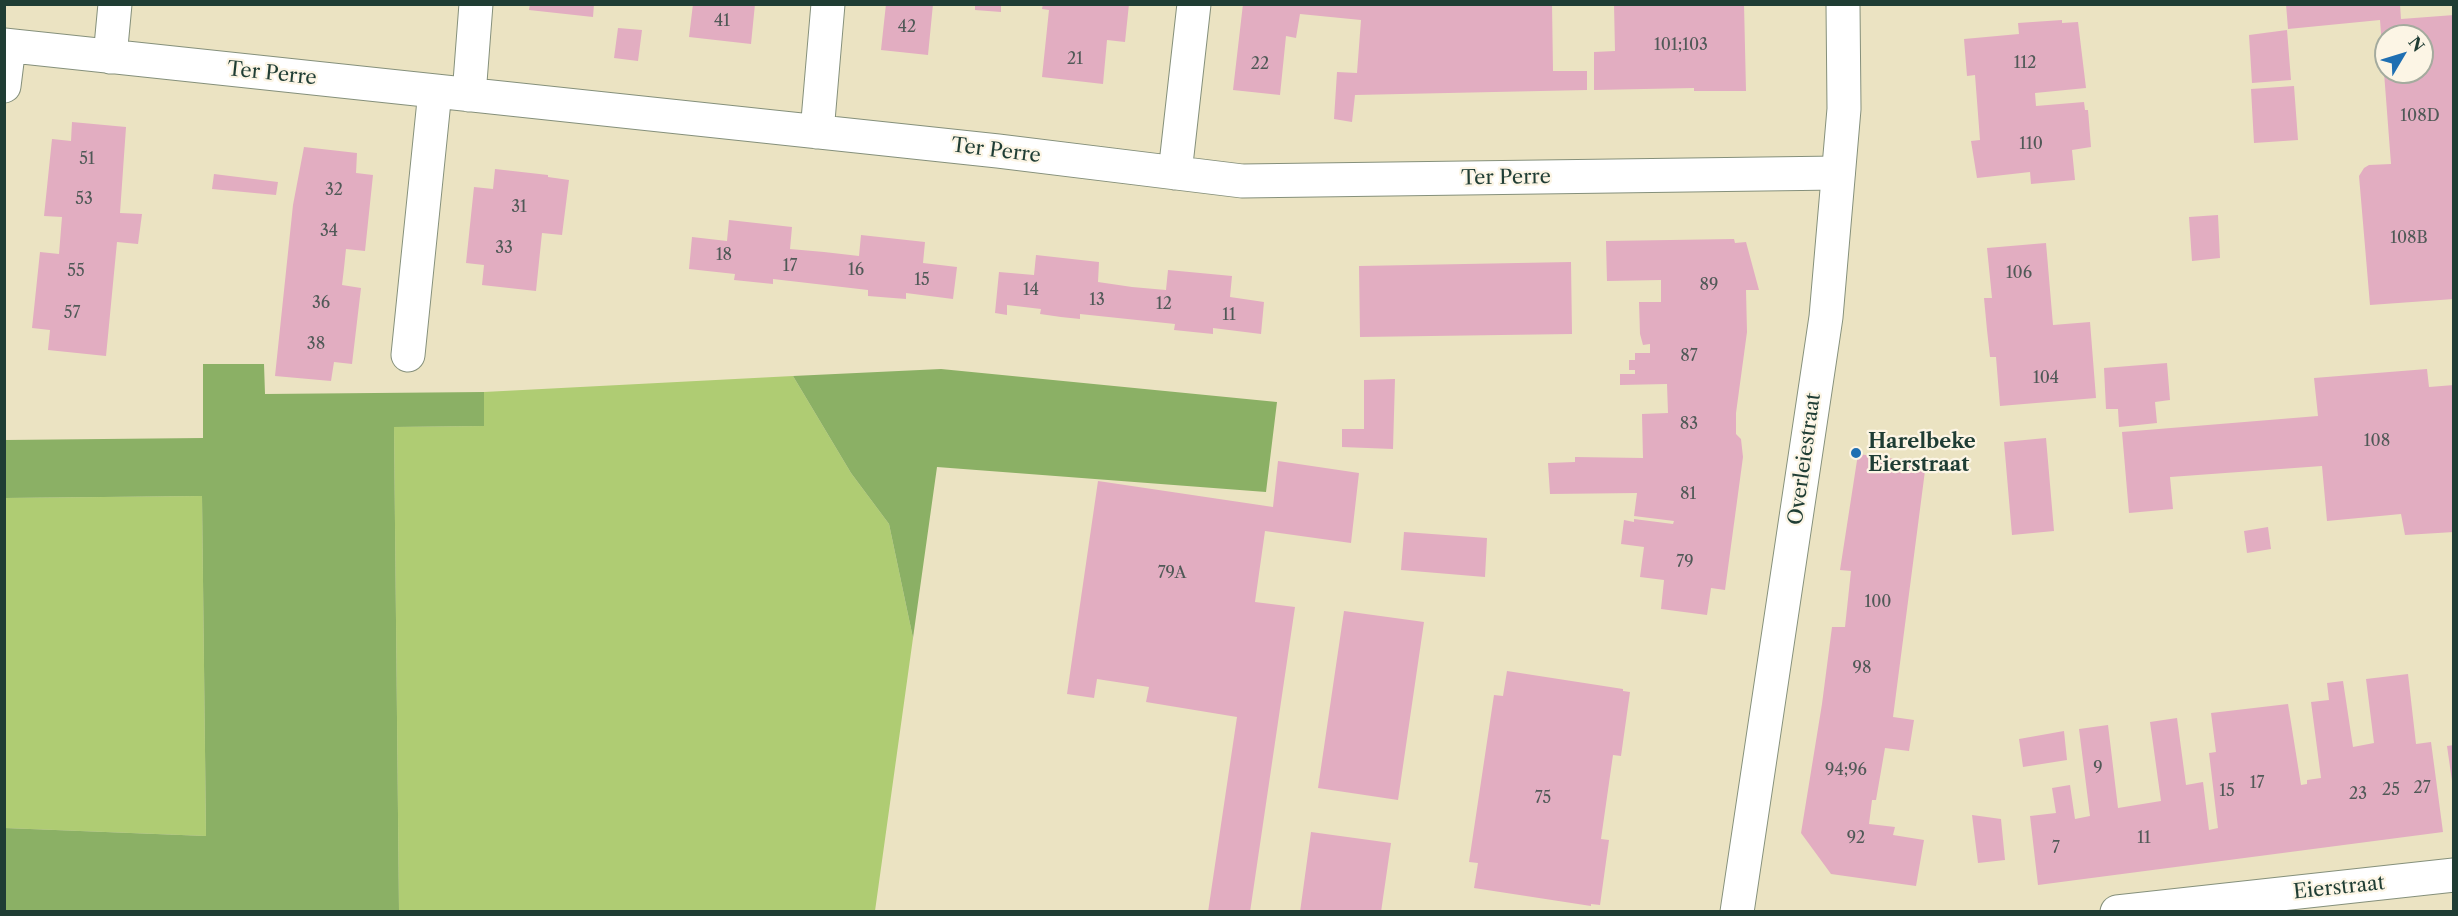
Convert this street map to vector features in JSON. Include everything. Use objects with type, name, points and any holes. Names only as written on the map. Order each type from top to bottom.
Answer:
[{"type":"street","points":[[110,57],[115,4]]},
{"type":"street","points":[[469,95],[476,4]]},
{"type":"street","points":[[816,132],[828,4]]},
{"type":"street","points":[[1175,173],[1194,4]]},
{"type":"street","name":"Overleiestraat","points":[[1737,912],[1826,317],[1844,109],[1843,4]]},
{"type":"street","name":"Ter Perre","points":[[4,86],[7,45],[816,132],[1242,181],[1838,173]]},
{"type":"street","points":[[408,355],[435,91]]},
{"type":"street","name":"Eierstraat","points":[[2117,912],[2454,875]]},
{"type":"green space","points":[[203,364],[264,364],[265,394],[484,392],[484,426],[394,427],[399,911],[5,911],[5,828],[206,836],[202,496],[4,498],[5,440],[203,438]]},
{"type":"green space","points":[[941,369],[1277,402],[1266,492],[937,467],[913,638],[889,524],[851,473],[793,376]]},
{"type":"green space","points":[[793,376],[851,473],[889,524],[913,638],[875,911],[399,911],[394,427],[484,426],[484,392]]},
{"type":"green space","points":[[202,496],[206,836],[5,828],[5,498]]},
{"type":"building","points":[[530,4],[594,4],[593,17],[529,10]]},
{"type":"building","points":[[693,4],[755,4],[751,44],[689,37]]},
{"type":"building","points":[[886,4],[933,4],[928,55],[881,50]]},
{"type":"building","points":[[975,4],[1001,4],[1001,12],[975,10]]},
{"type":"building","points":[[1043,4],[1129,4],[1125,42],[1107,40],[1103,84],[1042,77],[1049,10],[1042,9]]},
{"type":"building","points":[[1243,4],[1552,4],[1553,71],[1587,71],[1587,90],[1355,95],[1352,122],[1334,119],[1337,72],[1357,73],[1361,20],[1300,14],[1296,38],[1286,36],[1280,95],[1233,90]]},
{"type":"building","points":[[1614,4],[1744,4],[1746,91],[1694,91],[1694,88],[1594,90],[1594,52],[1615,51]]},
{"type":"building","points":[[2286,4],[2400,4],[2401,19],[2454,15],[2454,299],[2370,305],[2359,176],[2369,165],[2391,164],[2385,84],[2434,84],[2434,24],[2380,24],[2380,20],[2288,29]]},
{"type":"building","points":[[2062,20],[2062,23],[2078,22],[2086,88],[2035,93],[2036,106],[2084,102],[2085,110],[2088,110],[2091,147],[2072,150],[2075,180],[2031,184],[2030,172],[1977,178],[1971,141],[1980,140],[1975,75],[1967,76],[1964,39],[2019,34],[2018,23]]},
{"type":"building","points":[[618,28],[642,30],[638,61],[614,58]]},
{"type":"building","points":[[2287,30],[2291,80],[2252,83],[2249,35]]},
{"type":"building","points":[[2294,86],[2298,140],[2254,143],[2251,89]]},
{"type":"building","points":[[72,122],[126,127],[120,213],[142,214],[138,244],[117,242],[106,356],[48,350],[50,330],[32,328],[40,252],[59,254],[62,217],[44,216],[52,139],[71,141]]},
{"type":"building","points":[[304,147],[357,153],[356,173],[373,175],[365,251],[346,249],[342,285],[361,288],[352,364],[334,362],[331,381],[275,376],[293,205]]},
{"type":"building","points":[[495,169],[548,175],[548,177],[569,180],[562,235],[542,233],[536,291],[482,285],[484,265],[466,263],[474,187],[493,189]]},
{"type":"building","points":[[214,174],[278,182],[276,195],[212,189]]},
{"type":"building","points":[[2218,215],[2220,258],[2192,261],[2189,217]]},
{"type":"building","points":[[729,220],[792,227],[790,249],[859,256],[861,235],[925,242],[923,263],[957,267],[953,299],[906,293],[906,299],[868,296],[868,290],[773,279],[773,284],[734,280],[735,274],[689,269],[692,237],[727,241]]},
{"type":"building","points":[[1734,239],[1735,243],[1746,242],[1759,290],[1746,290],[1747,332],[1736,413],[1736,434],[1741,439],[1743,457],[1725,590],[1711,588],[1707,615],[1661,609],[1664,580],[1640,577],[1644,547],[1621,544],[1624,520],[1634,522],[1634,519],[1673,524],[1674,521],[1634,516],[1637,493],[1550,494],[1548,463],[1575,462],[1575,457],[1643,458],[1642,414],[1668,413],[1667,384],[1620,385],[1620,374],[1635,374],[1635,370],[1629,370],[1629,360],[1635,360],[1635,353],[1650,353],[1650,344],[1643,345],[1640,334],[1639,302],[1661,302],[1661,280],[1607,281],[1606,241]]},
{"type":"building","points":[[2046,243],[2053,325],[2090,322],[2096,398],[2000,406],[1996,357],[1990,357],[1984,298],[1992,298],[1987,248]]},
{"type":"building","points":[[1036,255],[1099,262],[1098,282],[1132,287],[1166,290],[1168,270],[1232,276],[1230,297],[1264,302],[1261,334],[1213,328],[1213,334],[1174,330],[1175,324],[1080,314],[1080,319],[1061,317],[1040,314],[1041,309],[1007,305],[1007,315],[995,313],[999,272],[1034,275]]},
{"type":"building","points":[[1571,262],[1572,334],[1360,337],[1359,266]]},
{"type":"building","points":[[2167,363],[2170,400],[2155,402],[2157,423],[2119,427],[2118,409],[2106,409],[2104,368]]},
{"type":"building","points":[[2427,369],[2429,387],[2454,385],[2454,532],[2405,535],[2401,514],[2327,521],[2322,466],[2170,477],[2173,509],[2129,513],[2122,432],[2318,416],[2314,378]]},
{"type":"building","points":[[1395,379],[1393,449],[1342,447],[1342,429],[1364,429],[1364,380]]},
{"type":"building","points":[[2046,438],[2054,531],[2012,535],[2004,442]]},
{"type":"building","points":[[1858,454],[1926,463],[1893,717],[1914,720],[1909,751],[1885,748],[1876,800],[1872,800],[1869,824],[1895,827],[1893,835],[1924,840],[1916,886],[1831,874],[1801,833],[1832,627],[1845,627],[1851,571],[1840,570]]},
{"type":"building","points":[[1278,461],[1359,473],[1351,543],[1265,531],[1255,602],[1295,607],[1250,912],[1208,912],[1237,717],[1146,702],[1149,687],[1097,679],[1094,698],[1067,694],[1098,481],[1273,507]]},
{"type":"building","points":[[2268,527],[2271,549],[2247,553],[2244,531]]},
{"type":"building","points":[[1404,532],[1487,538],[1485,577],[1401,570]]},
{"type":"building","points":[[1344,611],[1424,622],[1398,800],[1318,788]]},
{"type":"building","points":[[1507,671],[1630,692],[1621,756],[1613,755],[1601,839],[1609,840],[1600,905],[1591,904],[1591,906],[1474,888],[1478,863],[1469,862],[1494,695],[1503,696]]},
{"type":"building","points":[[2408,674],[2416,744],[2431,742],[2443,832],[2038,885],[2030,816],[2056,813],[2052,788],[2070,785],[2075,819],[2090,816],[2079,729],[2108,725],[2118,808],[2161,801],[2150,722],[2177,718],[2186,785],[2203,782],[2209,830],[2218,828],[2209,753],[2216,752],[2211,713],[2288,704],[2301,785],[2307,784],[2307,780],[2321,778],[2311,702],[2329,700],[2327,683],[2343,681],[2353,747],[2374,743],[2366,679]]},
{"type":"building","points":[[2064,731],[2067,760],[2023,767],[2019,739]]},
{"type":"building","points":[[2454,745],[2454,781],[2452,781],[2447,746]]},
{"type":"building","points":[[1972,815],[2001,819],[2005,860],[1978,863]]},
{"type":"building","points":[[1311,832],[1391,843],[1381,912],[1300,912]]},
{"type":"place","name":"Harelbeke Eierstraat","points":[[1856,453]]}]
